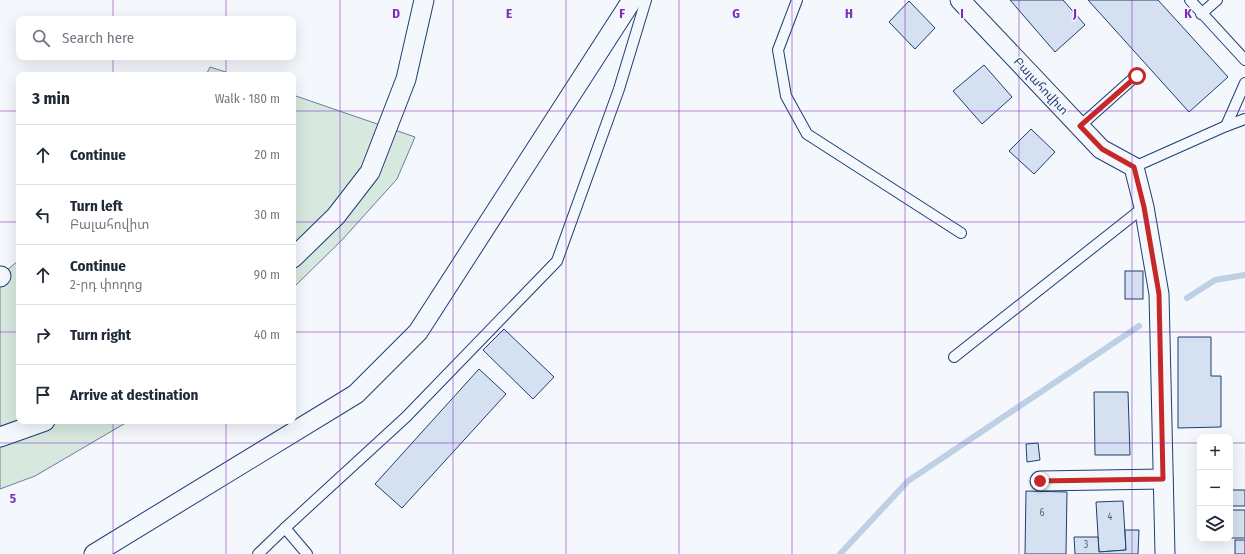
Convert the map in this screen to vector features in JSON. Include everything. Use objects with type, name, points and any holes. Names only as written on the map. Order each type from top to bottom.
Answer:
[{"type":"street","points":[[296,255],[336,216],[370,172],[406,79],[424,0]]},
{"type":"street","points":[[94,554],[356,394],[418,332],[632,0]]},
{"type":"street","name":"Բալահովիտ","points":[[966,2],[1102,149],[1134,167]]},
{"type":"street","points":[[1134,167],[1144,207],[1159,294],[1165,554]]},
{"type":"street","points":[[0,437],[37,424]]},
{"type":"street","points":[[1040,481],[1163,479]]},
{"type":"lane","points":[[258,554],[284,528],[406,417],[557,261],[619,89],[646,0]]},
{"type":"lane","points":[[797,0],[778,50],[786,96],[806,134],[961,233]]},
{"type":"lane","points":[[1190,0],[1201,14],[1245,60]]},
{"type":"lane","points":[[1201,14],[1217,0]]},
{"type":"lane","points":[[1080,126],[1137,76]]},
{"type":"lane","points":[[1226,126],[1245,83]]},
{"type":"lane","points":[[1134,167],[1245,119]]},
{"type":"lane","points":[[954,357],[1144,207]]},
{"type":"lane","points":[[284,528],[307,554]]},
{"type":"shaded area","points":[[210,67],[226,72],[208,72]]},
{"type":"shaded area","points":[[296,96],[415,137],[397,179],[342,240],[296,285]]},
{"type":"shaded area","points":[[16,263],[16,424],[124,424],[35,476],[0,489],[0,276]]},
{"type":"building","points":[[1010,0],[1063,0],[1085,25],[1055,52]]},
{"type":"building","points":[[1088,0],[1158,0],[1228,77],[1189,112]]},
{"type":"building","points":[[909,1],[935,28],[915,49],[889,22]]},
{"type":"building","points":[[984,65],[1012,97],[982,124],[953,91]]},
{"type":"building","points":[[1031,129],[1055,152],[1034,174],[1009,151]]},
{"type":"building","points":[[1125,271],[1143,271],[1143,299],[1125,299]]},
{"type":"building","points":[[504,329],[554,377],[533,399],[483,350]]},
{"type":"building","points":[[1178,337],[1211,337],[1211,376],[1221,376],[1221,427],[1178,428]]},
{"type":"building","points":[[479,369],[506,394],[402,508],[375,484]]},
{"type":"building","points":[[1094,392],[1128,392],[1130,455],[1095,455]]},
{"type":"building","points":[[1038,443],[1040,460],[1027,462],[1026,444]]},
{"type":"building","points":[[1233,490],[1245,490],[1245,506],[1233,506]]},
{"type":"building","points":[[1026,491],[1067,492],[1066,554],[1025,554]]},
{"type":"building","points":[[1123,501],[1126,550],[1099,552],[1096,502]]},
{"type":"building","points":[[1233,510],[1245,510],[1245,538],[1233,538]]},
{"type":"building","points":[[1125,530],[1139,530],[1138,554],[1075,554],[1074,537],[1098,537],[1099,552],[1126,550]]},
{"type":"building","points":[[1235,540],[1245,540],[1245,554],[1235,554]]},
{"type":"waterway","points":[[1187,298],[1215,280],[1245,275]]},
{"type":"waterway","points":[[840,554],[908,481],[1139,326]]},
{"type":"route","points":[[1040,481],[1163,479],[1159,294],[1144,207],[1134,167],[1102,149],[1080,126],[1137,76]]}]
